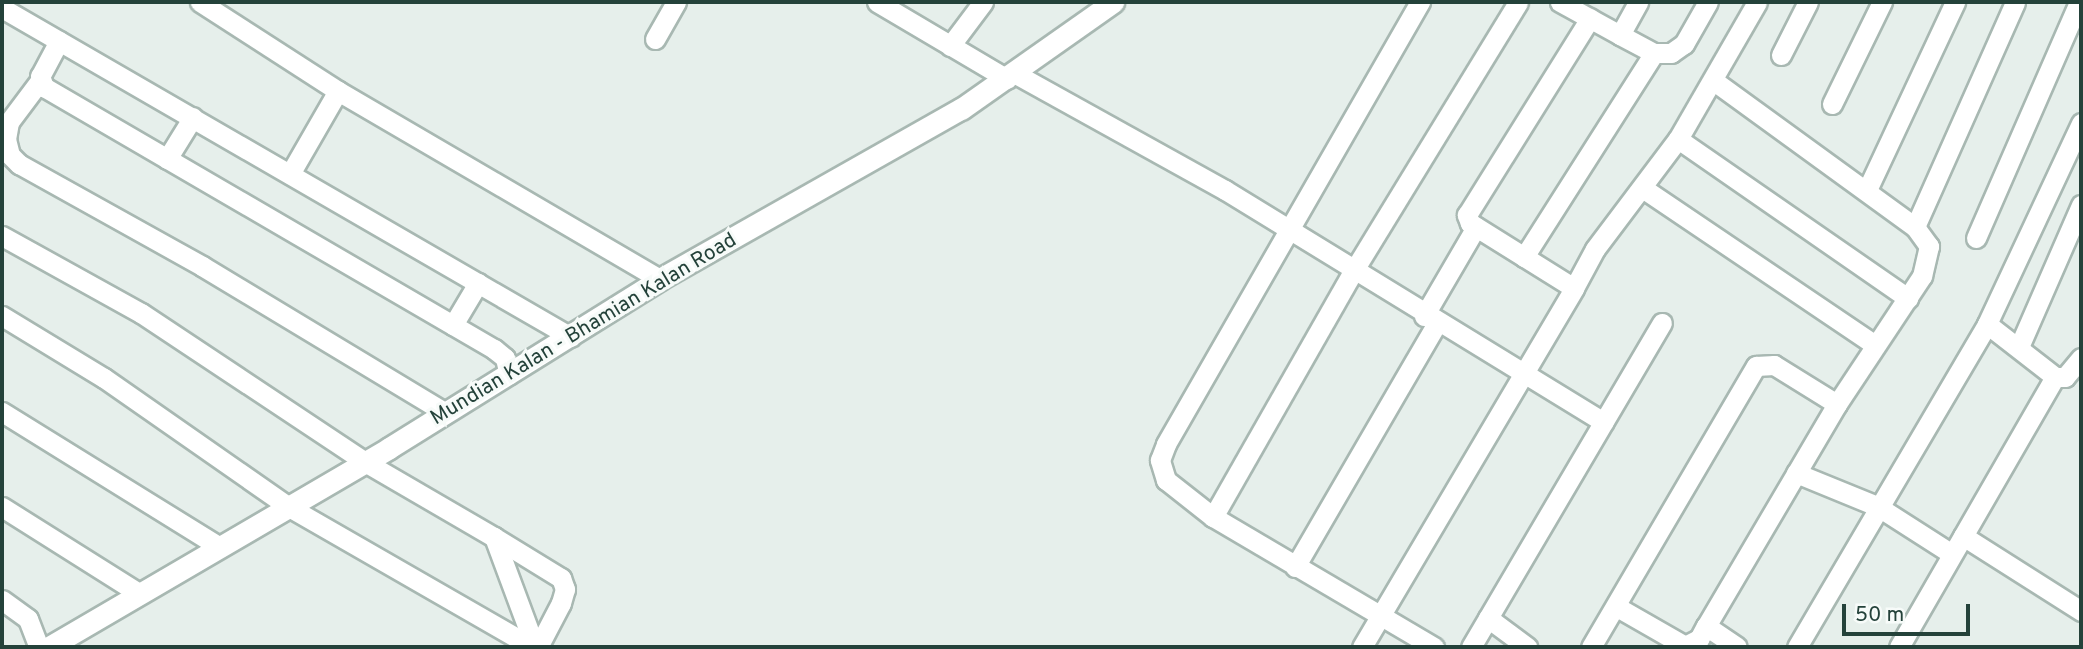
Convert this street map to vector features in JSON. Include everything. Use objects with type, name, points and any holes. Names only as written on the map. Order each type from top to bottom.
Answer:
[{"type":"street","points":[[5,2],[2,8],[571,337]]},
{"type":"street","points":[[200,2],[338,91],[660,279]]},
{"type":"street","points":[[877,2],[950,46],[1011,76],[1291,230],[1430,319],[1522,370],[1604,422]]},
{"type":"street","points":[[950,46],[983,2]]},
{"type":"street","name":"Mundian Kalan - Bhamian Kalan Road","points":[[49,647],[365,462],[571,337],[660,279],[856,171],[1011,76],[1113,2]]},
{"type":"street","points":[[1420,2],[1160,460],[1166,480],[1213,517],[1434,647]]},
{"type":"street","points":[[1213,517],[1354,270],[1518,2]]},
{"type":"street","points":[[1560,2],[1654,53],[1671,53],[1684,44],[1708,2]]},
{"type":"street","points":[[1620,35],[1638,2]]},
{"type":"street","points":[[1362,647],[1522,370],[1612,224],[1644,189],[1678,139],[1714,81],[1757,2]]},
{"type":"street","points":[[1781,55],[1808,2]]},
{"type":"street","points":[[1832,104],[1882,2]]},
{"type":"street","points":[[1867,190],[1955,2]]},
{"type":"street","points":[[1915,227],[2015,2]]},
{"type":"street","points":[[1976,238],[2079,2]]},
{"type":"street","points":[[655,39],[674,3]]},
{"type":"street","points":[[1574,288],[1476,227],[1467,215],[1590,18]]},
{"type":"street","points":[[60,41],[39,82],[9,122],[6,139],[10,155],[19,164],[202,266],[446,413]]},
{"type":"street","points":[[1524,257],[1654,53]]},
{"type":"street","points":[[1617,607],[1685,646],[1699,639],[1836,404],[1908,298],[1929,261],[1929,246],[1915,227],[1714,81]]},
{"type":"street","points":[[39,82],[453,325],[505,358],[509,375]]},
{"type":"street","points":[[290,174],[338,91]]},
{"type":"street","points":[[167,159],[193,117]]},
{"type":"street","points":[[1797,647],[1877,506],[1987,324],[2081,123]]},
{"type":"street","points":[[1678,139],[1908,298]]},
{"type":"street","points":[[1644,189],[1875,345]]},
{"type":"street","points":[[2019,346],[2081,205]]},
{"type":"street","points":[[1296,567],[1430,319],[1476,227]]},
{"type":"street","points":[[2,236],[141,313],[365,462],[561,578],[565,589],[561,603],[535,647]]},
{"type":"street","points":[[453,325],[478,283]]},
{"type":"street","points":[[2,316],[104,378],[289,507],[535,647]]},
{"type":"street","points":[[1471,647],[1662,324]]},
{"type":"street","points":[[1987,324],[2019,346],[2055,377],[2065,376],[2081,358]]},
{"type":"street","points":[[1591,647],[1617,607],[1756,366],[1774,365],[1836,404]]},
{"type":"street","points":[[1899,647],[2055,377]]},
{"type":"street","points":[[2,412],[220,547]]},
{"type":"street","points":[[1796,473],[1877,506],[1952,554]]},
{"type":"street","points":[[2,507],[140,594]]},
{"type":"street","points":[[1962,536],[2081,611]]},
{"type":"street","points":[[494,537],[535,647]]},
{"type":"street","points":[[2,600],[28,620],[39,647]]},
{"type":"street","points":[[1488,618],[1527,647]]},
{"type":"street","points":[[1706,626],[1737,647]]}]
